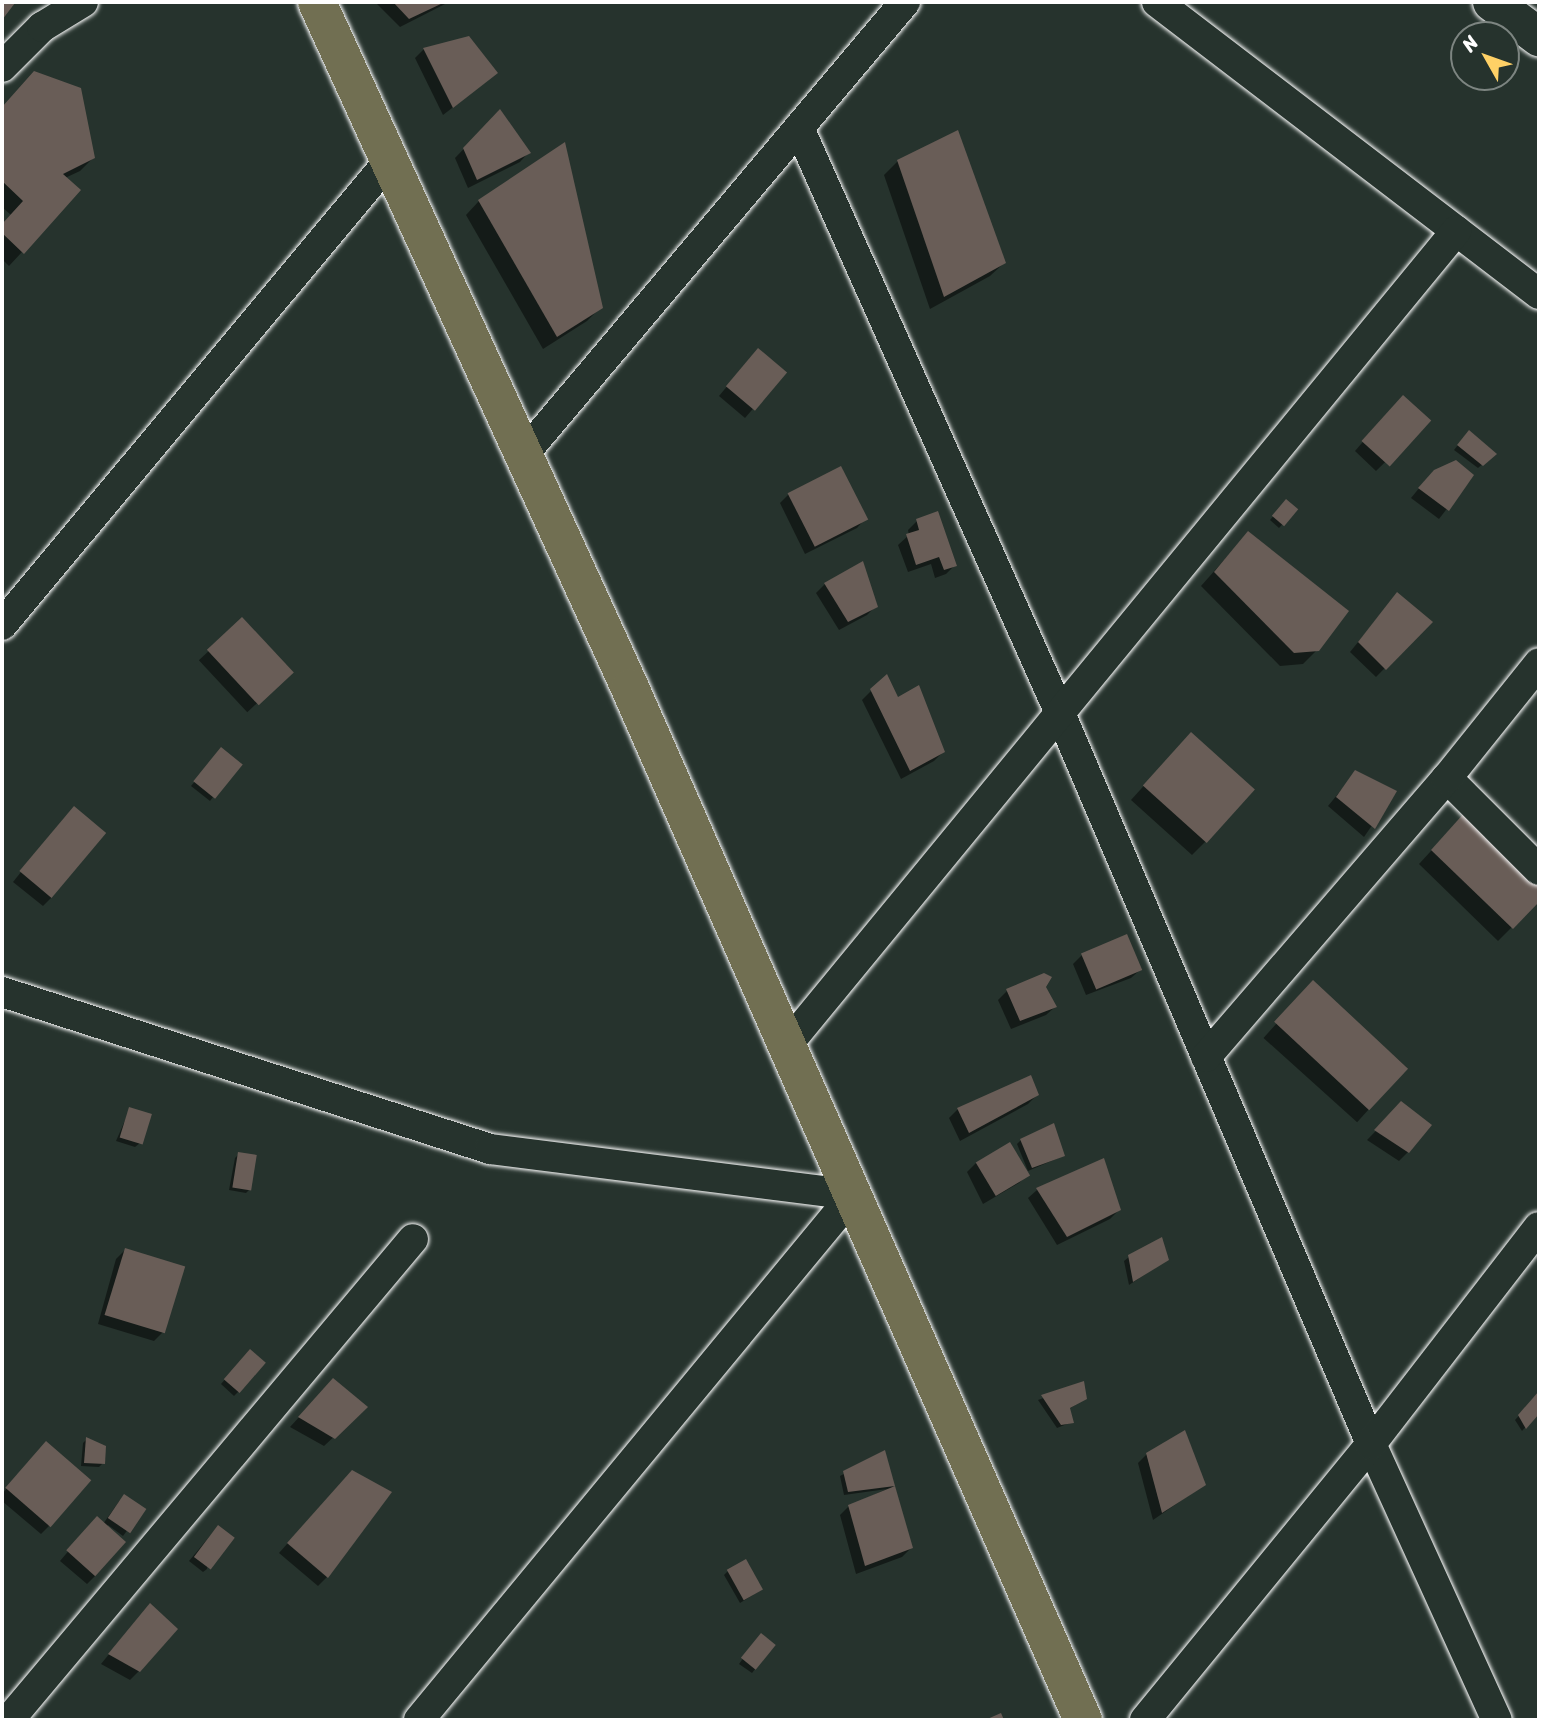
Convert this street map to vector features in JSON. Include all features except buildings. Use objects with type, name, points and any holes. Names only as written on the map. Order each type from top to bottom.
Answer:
[{"type":"main road","points":[[317,2],[630,688],[1083,1720]]},
{"type":"street","points":[[2,67],[42,27],[83,2]]},
{"type":"street","points":[[523,455],[905,2]]},
{"type":"street","points":[[1157,2],[1539,294]]},
{"type":"street","points":[[1492,2],[1539,37]]},
{"type":"street","points":[[799,128],[1060,713],[1371,1444],[1497,1720]]},
{"type":"street","points":[[2,625],[389,161]]},
{"type":"street","points":[[787,1045],[1456,231]]},
{"type":"street","points":[[1206,1057],[1447,778],[1539,663]]},
{"type":"street","points":[[1447,778],[1539,870]]},
{"type":"street","points":[[2,992],[490,1149],[853,1195]]},
{"type":"street","points":[[419,1720],[853,1195]]},
{"type":"street","points":[[1144,1720],[1371,1444],[1539,1227]]},
{"type":"street","points":[[9,1720],[413,1239]]}]
